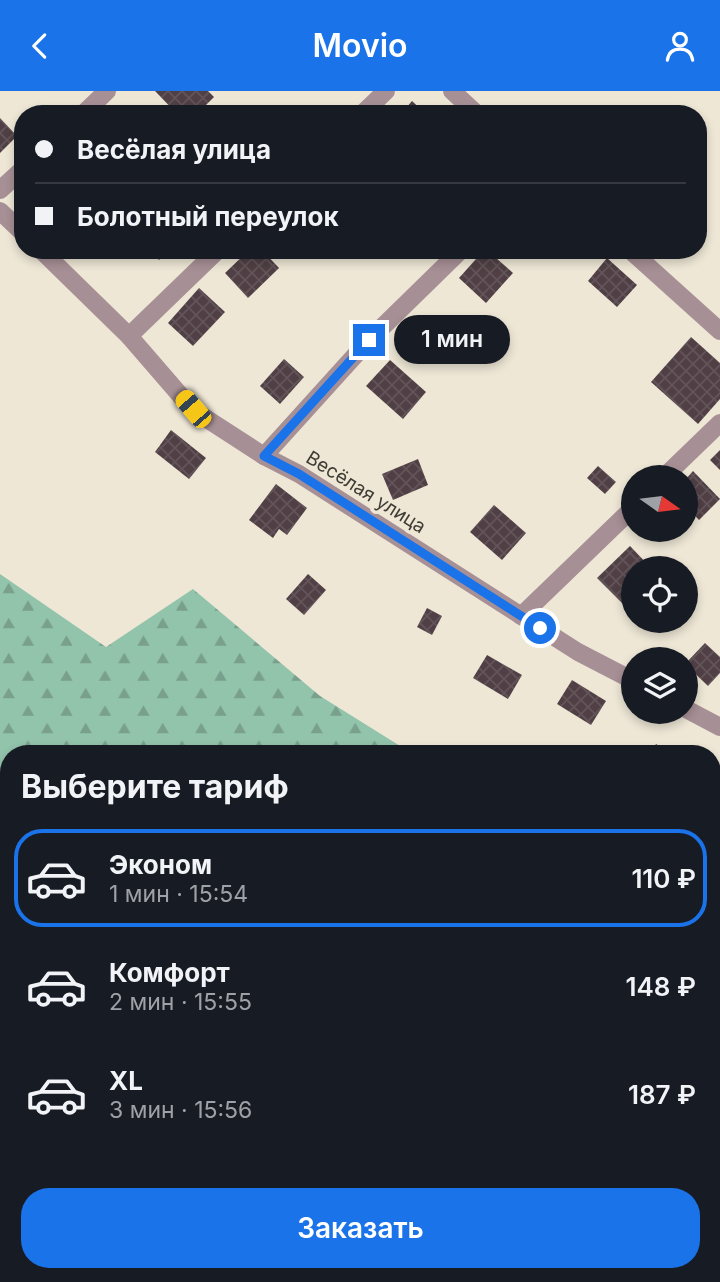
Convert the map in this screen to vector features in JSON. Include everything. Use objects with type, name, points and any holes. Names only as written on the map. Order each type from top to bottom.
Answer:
[{"type":"street","points":[[92,105],[107,91]]},
{"type":"street","points":[[371,105],[386,91]]},
{"type":"street","points":[[452,91],[467,105]]},
{"type":"street","points":[[0,190],[14,177]]},
{"type":"street","points":[[0,211],[14,224]]},
{"type":"street","name":"Весёлая улица","points":[[50,259],[129,336],[193,409],[578,652],[621,674]]},
{"type":"street","points":[[129,336],[209,259]]},
{"type":"street","points":[[264,456],[369,340],[452,259]]},
{"type":"street","points":[[640,259],[720,331]]},
{"type":"street","points":[[676,465],[720,423]]},
{"type":"street","points":[[521,616],[621,520]]},
{"type":"street","points":[[698,715],[720,727]]},
{"type":"green space","points":[[0,574],[106,647],[193,589],[320,696],[399,745],[0,745]]},
{"type":"building","points":[[155,91],[208,91],[214,97],[206,105],[168,105]]},
{"type":"building","points":[[0,118],[14,133],[14,139],[0,153]]},
{"type":"building","points":[[240,259],[270,259],[279,268],[248,298],[225,273]]},
{"type":"building","points":[[476,259],[497,259],[513,273],[486,303],[459,278]]},
{"type":"building","points":[[608,259],[637,285],[617,307],[588,281]]},
{"type":"building","points":[[199,288],[225,312],[193,346],[168,323]]},
{"type":"building","points":[[691,337],[720,363],[720,399],[698,424],[651,382]]},
{"type":"building","points":[[284,359],[304,377],[280,404],[260,386]]},
{"type":"building","points":[[390,360],[426,392],[403,419],[366,386]]},
{"type":"building","points":[[171,430],[206,458],[189,479],[155,452]]},
{"type":"building","points":[[720,450],[720,470],[710,460]]},
{"type":"building","points":[[418,459],[428,485],[393,500],[382,474]]},
{"type":"building","points":[[598,466],[616,482],[605,494],[587,478]]},
{"type":"building","points":[[698,476],[720,499],[698,519]]},
{"type":"building","points":[[276,484],[307,508],[287,535],[279,529],[273,538],[249,520]]},
{"type":"building","points":[[494,505],[526,533],[502,560],[470,532]]},
{"type":"building","points":[[630,546],[640,556],[621,556],[621,602],[597,578]]},
{"type":"building","points":[[308,574],[326,590],[304,615],[286,599]]},
{"type":"building","points":[[427,608],[442,616],[432,635],[417,627]]},
{"type":"building","points":[[705,643],[720,657],[720,673],[708,686],[698,676],[698,650]]},
{"type":"building","points":[[487,655],[522,675],[508,699],[473,678]]},
{"type":"building","points":[[572,680],[606,701],[591,725],[557,704]]},
{"type":"route","points":[[369,340],[264,456],[299,474],[540,628]]}]
